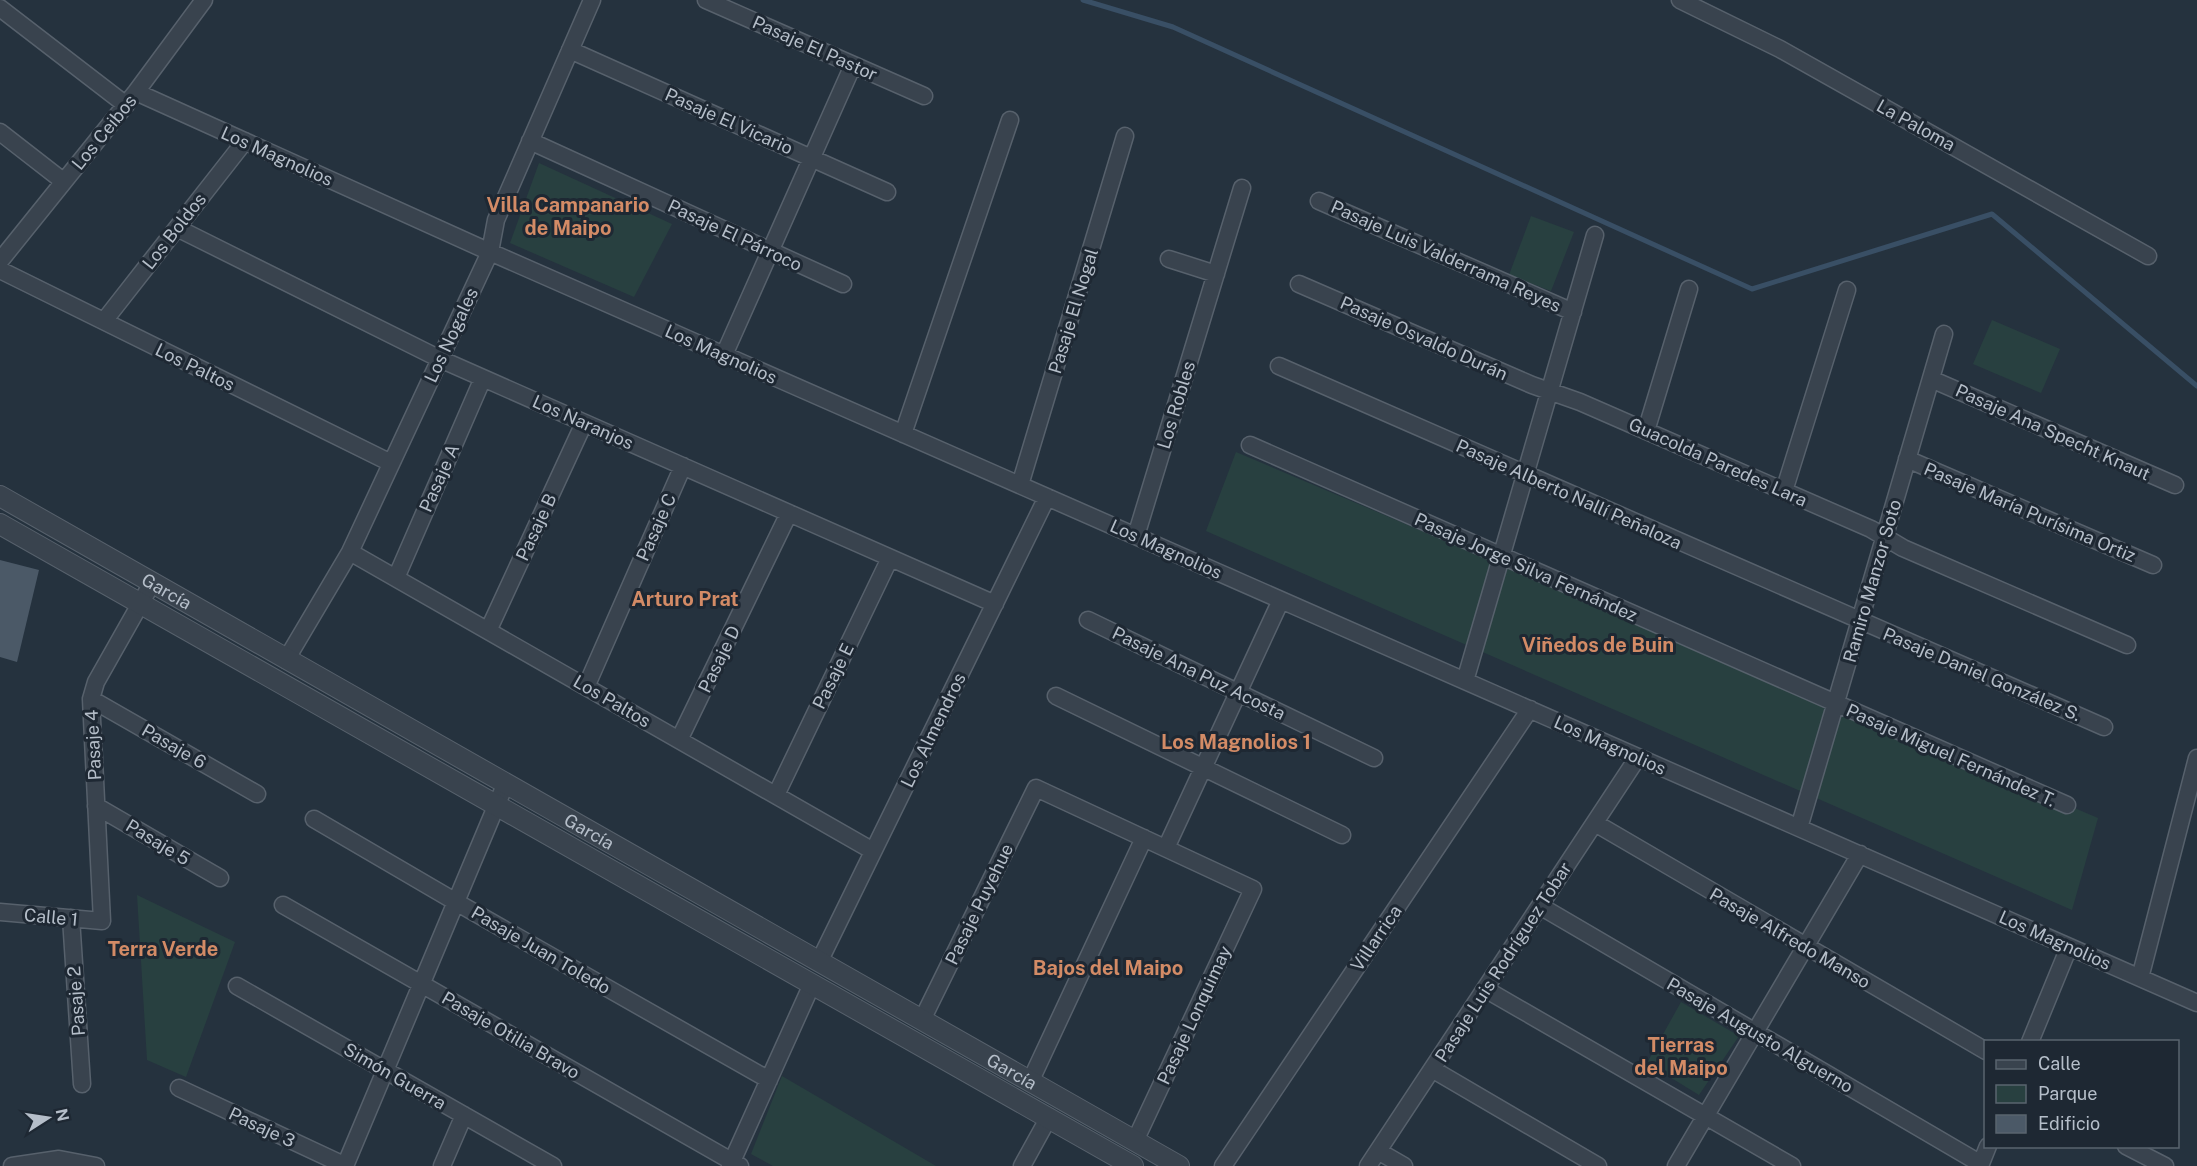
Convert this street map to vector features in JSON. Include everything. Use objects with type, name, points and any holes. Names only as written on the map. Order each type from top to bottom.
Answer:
[{"type":"street","name":"Los Ceibos","points":[[3,251],[131,99],[204,0]]},
{"type":"street","name":"Los Nogales","points":[[286,660],[350,552],[490,252],[496,220],[592,0]]},
{"type":"street","name":"Pasaje El Pastor","points":[[706,0],[924,96]]},
{"type":"street","name":"La Paloma","points":[[1680,0],[1780,49],[2148,256]]},
{"type":"street","name":"Los Magnolios","points":[[0,8],[131,99],[244,141],[490,252],[2197,1003]]},
{"type":"street","name":"Pasaje El Vicario","points":[[570,50],[887,192]]},
{"type":"street","points":[[724,355],[810,157],[853,65]]},
{"type":"street","points":[[903,434],[1010,120]]},
{"type":"street","points":[[0,132],[63,181]]},
{"type":"street","name":"Pasaje El Nogal","points":[[1020,485],[1125,136]]},
{"type":"street","name":"Los Boldos","points":[[104,321],[244,141]]},
{"type":"street","name":"Pasaje El Párroco","points":[[530,141],[843,284]]},
{"type":"street","name":"Los Robles","points":[[1136,536],[1242,188]]},
{"type":"street","name":"Pasaje Luis Valderrama Reyes","points":[[1319,201],[1573,312]]},
{"type":"street","name":"Los Naranjos","points":[[177,228],[440,359],[995,604]]},
{"type":"street","points":[[1465,681],[1595,235]]},
{"type":"street","points":[[1169,259],[1216,274]]},
{"type":"street","name":"Los Paltos","points":[[0,270],[391,463]]},
{"type":"street","name":"Pasaje Osvaldo Durán","points":[[1299,284],[1532,386],[1550,391]]},
{"type":"street","points":[[1646,431],[1689,290]]},
{"type":"street","points":[[1784,491],[1847,290]]},
{"type":"street","name":"Ramiro Manzor Soto","points":[[1799,828],[1944,334]]},
{"type":"street","name":"Pasaje Alberto Nallí Peñaloza","points":[[1279,366],[1860,621]]},
{"type":"street","name":"Pasaje A","points":[[396,578],[483,378]]},
{"type":"street","name":"Pasaje Ana Specht Knaut","points":[[1931,379],[2175,485]]},
{"type":"street","name":"Guacolda Paredes Lara","points":[[1550,391],[1784,491],[1903,548],[2127,645]]},
{"type":"street","name":"Pasaje B","points":[[488,631],[585,423]]},
{"type":"street","name":"Pasaje Jorge Silva Fernández","points":[[1250,445],[1835,704]]},
{"type":"street","name":"Pasaje María Purísima Ortiz","points":[[1907,459],[2153,565]]},
{"type":"street","name":"Pasaje C","points":[[586,687],[683,466]]},
{"type":"street","name":"García","points":[[0,496],[1179,1166]]},
{"type":"street","name":"Los Almendros","points":[[819,962],[1047,497]]},
{"type":"street","name":"Pasaje D","points":[[679,740],[789,513]]},
{"type":"street","name":"García","points":[[0,524],[1133,1166]]},
{"type":"street","name":"Los Paltos","points":[[350,552],[873,851]]},
{"type":"street","name":"Pasaje E","points":[[776,795],[890,558]]},
{"type":"street","name":"Pasaje 4","points":[[102,921],[91,699],[96,682],[152,584]]},
{"type":"street","points":[[1030,1082],[1144,838],[1166,848],[1281,600]]},
{"type":"street","name":"Pasaje Ana Puz Acosta","points":[[1088,620],[1374,758]]},
{"type":"street","name":"Pasaje Daniel González S.","points":[[1860,621],[2104,727]]},
{"type":"street","points":[[1056,696],[1342,834]]},
{"type":"street","name":"Pasaje 6","points":[[91,699],[257,794]]},
{"type":"street","name":"Pasaje Miguel Fernández T.","points":[[1835,704],[2067,805]]},
{"type":"street","name":"Villarrica","points":[[1223,1166],[1530,709]]},
{"type":"street","name":"Pasaje Luis Rodríguez Tobar","points":[[1368,1166],[1638,757]]},
{"type":"street","points":[[2140,978],[2197,758]]},
{"type":"street","points":[[346,1166],[505,784]]},
{"type":"street","name":"Pasaje Puyehue","points":[[922,1020],[1036,788],[1144,838]]},
{"type":"street","name":"Pasaje 5","points":[[96,806],[220,878]]},
{"type":"street","name":"Pasaje Juan Toledo","points":[[314,819],[769,1080]]},
{"type":"street","name":"Pasaje Alfredo Manso","points":[[1595,823],[1984,1050]]},
{"type":"street","name":"Pasaje Lonquimay","points":[[1135,1141],[1253,889],[1166,848]]},
{"type":"street","points":[[1676,1166],[1860,854]]},
{"type":"street","name":"Pasaje Otilia Bravo","points":[[283,905],[734,1165]]},
{"type":"street","name":"Pasaje Augusto Alguerno","points":[[1540,906],[1980,1165]]},
{"type":"street","name":"Calle 1","points":[[0,912],[102,921]]},
{"type":"street","name":"Pasaje 2","points":[[71,918],[82,1084]]},
{"type":"street","points":[[2030,1040],[2069,947]]},
{"type":"street","points":[[734,1165],[812,984]]},
{"type":"street","name":"Simón Guerra","points":[[237,986],[464,1115],[545,1164]]},
{"type":"street","points":[[1485,989],[1792,1166]]},
{"type":"street","points":[[1432,1069],[1598,1166]]},
{"type":"street","name":"Pasaje 3","points":[[179,1088],[346,1166]]},
{"type":"street","points":[[442,1166],[464,1115]]},
{"type":"street","points":[[1022,1166],[1049,1117]]},
{"type":"street","points":[[1980,1165],[1987,1148]]},
{"type":"street","points":[[2130,1148],[2165,1166]]},
{"type":"street","points":[[1378,1151],[1404,1166]]},
{"type":"street","points":[[12,1166],[59,1159],[96,1166]]},
{"type":"green space","points":[[539,163],[672,224],[634,297],[510,243]]},
{"type":"green space","points":[[1531,216],[1574,232],[1551,291],[1509,275]]},
{"type":"green space","points":[[1992,320],[2060,349],[2041,393],[1973,364]]},
{"type":"green space","points":[[1236,452],[2098,818],[2072,910],[1206,531]]},
{"type":"green space","points":[[137,895],[235,942],[186,1077],[147,1060]]},
{"type":"green space","points":[[1681,1002],[1739,1036],[1699,1095],[1647,1063]]},
{"type":"green space","points":[[782,1076],[936,1166],[773,1166],[751,1154]]},
{"type":"building","points":[[0,560],[39,570],[17,662],[0,657]]},
{"type":"waterway","points":[[1083,0],[1173,27],[1752,289],[1992,214],[2197,386]]},
{"type":"district","name":"Villa Campanario de Maipo","points":[[568,216]]},
{"type":"district","name":"Arturo Prat","points":[[685,599]]},
{"type":"district","name":"Viñedos de Buin","points":[[1598,645]]},
{"type":"district","name":"Los Magnolios 1","points":[[1236,742]]},
{"type":"district","name":"Terra Verde","points":[[163,949]]},
{"type":"district","name":"Bajos del Maipo","points":[[1108,968]]},
{"type":"district","name":"Tierras del Maipo","points":[[1681,1056]]}]
